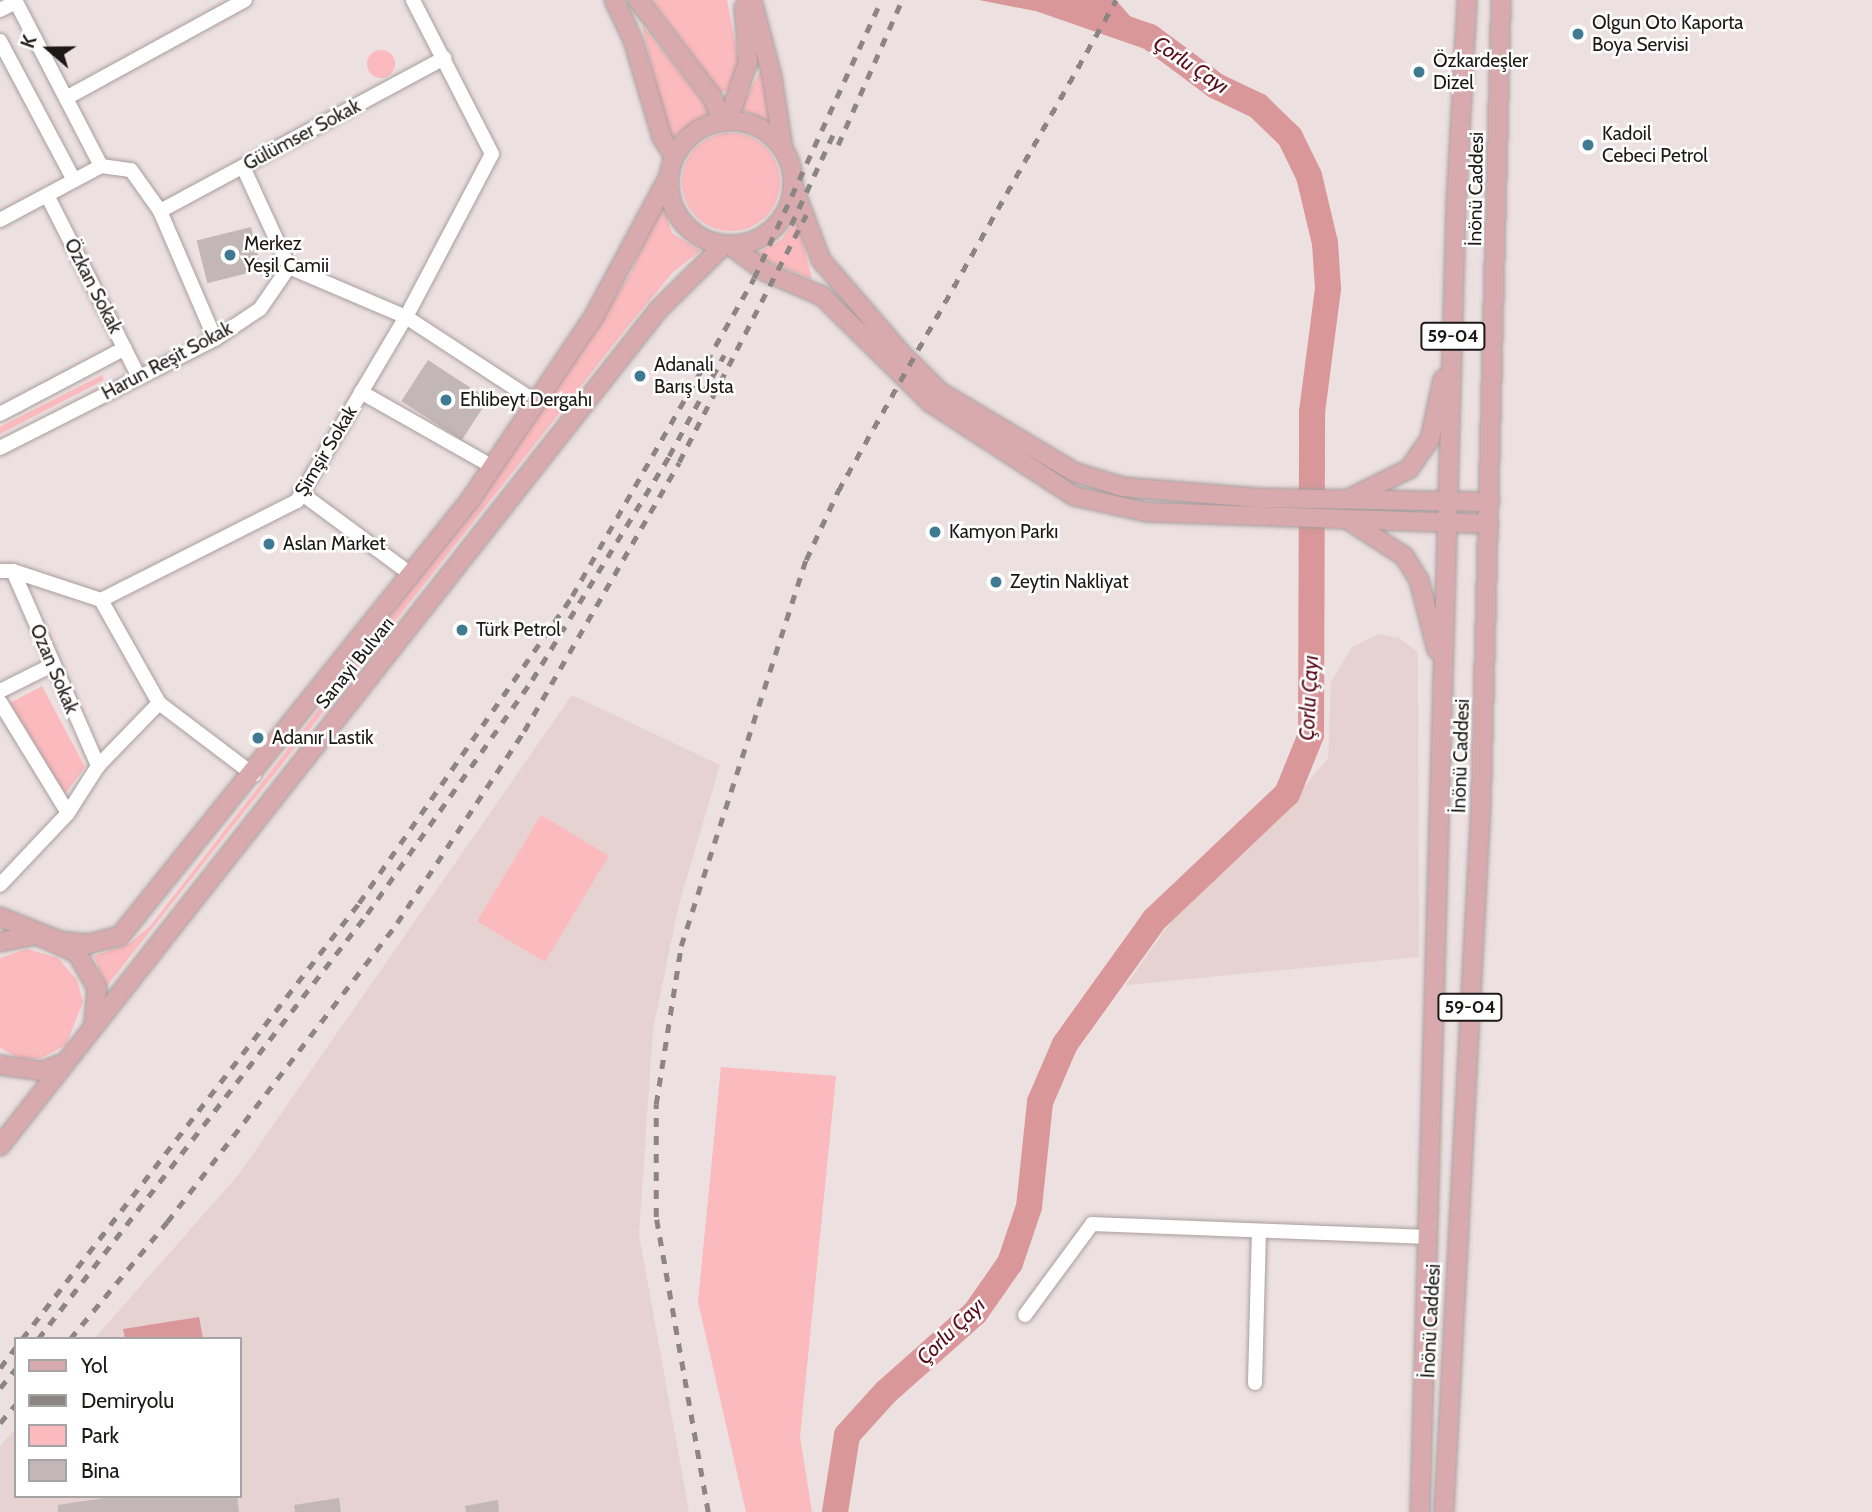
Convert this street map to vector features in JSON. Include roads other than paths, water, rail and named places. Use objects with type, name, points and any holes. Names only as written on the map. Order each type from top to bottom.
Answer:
[{"type":"main road","points":[[614,0],[633,40],[662,138],[674,156]]},
{"type":"main road","points":[[638,0],[713,98],[725,122]]},
{"type":"main road","points":[[725,122],[748,62],[743,0]]},
{"type":"main road","points":[[752,0],[772,76],[783,148],[793,186],[821,260],[940,392],[1074,472],[1123,487],[1345,519],[1489,524]]},
{"type":"main road","name":"İnönü Caddesi","points":[[1420,1512],[1453,335],[1467,0]]},
{"type":"main road","name":"İnönü Caddesi","points":[[1444,1512],[1481,803],[1501,0]]},
{"type":"main road","points":[[783,148],[754,125],[725,122],[700,129],[674,156],[669,176],[675,212],[687,228],[727,245],[766,272],[822,296],[931,403],[1074,496],[1146,512],[1345,500],[1490,502]]},
{"type":"main road","name":"Sanayi Bulvarı","points":[[0,942],[37,935],[88,944],[120,936],[254,775],[412,575],[493,467],[594,316],[669,176]]},
{"type":"main road","points":[[727,245],[763,236],[778,223],[793,186]]},
{"type":"main road","name":"Sanayi Bulvarı","points":[[0,1146],[83,1047],[141,964],[658,310],[727,245]]},
{"type":"main road","points":[[1345,500],[1409,468],[1430,439],[1453,335]]},
{"type":"main road","points":[[1345,519],[1382,537],[1404,556],[1419,580],[1443,672]]},
{"type":"main road","points":[[0,917],[60,941],[89,969],[97,989],[93,1029],[83,1047],[42,1071],[0,1065]]},
{"type":"street","points":[[66,98],[245,0]]},
{"type":"street","points":[[413,0],[444,58]]},
{"type":"street","points":[[0,10],[15,1],[102,166]]},
{"type":"street","points":[[0,41],[74,180]]},
{"type":"street","name":"Şimşir Sokak","points":[[101,600],[296,501],[406,317],[492,154],[444,58]]},
{"type":"street","name":"Gülümser Sokak","points":[[160,211],[444,58]]},
{"type":"street","points":[[0,220],[102,166],[131,170],[160,211],[215,339]]},
{"type":"street","points":[[243,167],[289,267],[406,317],[536,402]]},
{"type":"street","name":"Özkan Sokak","points":[[47,195],[139,377]]},
{"type":"street","name":"Harun Reşit Sokak","points":[[0,448],[215,339],[260,309],[289,267]]},
{"type":"street","name":"Harun Reşit Sokak","points":[[0,414],[125,348]]},
{"type":"street","points":[[361,392],[493,467]]},
{"type":"street","points":[[301,493],[412,575]]},
{"type":"street","points":[[7,571],[101,600],[159,702],[254,775]]},
{"type":"street","name":"Ozan Sokak","points":[[7,571],[98,766]]},
{"type":"street","points":[[0,691],[50,666]]},
{"type":"street","points":[[0,702],[68,813]]},
{"type":"street","points":[[0,885],[68,813],[98,766],[159,702]]},
{"type":"street","points":[[1024,1315],[1092,1224],[1428,1237]]},
{"type":"street","points":[[1255,1383],[1259,1231]]},
{"type":"waterway","name":"Çorlu Çayı","points":[[835,1512],[847,1435],[886,1392],[975,1313],[1010,1263],[1029,1207],[1040,1102],[1065,1044],[1154,920],[1287,794],[1311,735],[1312,412],[1328,288],[1325,243],[1309,176],[1290,137],[1258,106],[1216,86],[1150,37],[1044,0]]},
{"type":"railway","points":[[24,1337],[359,903],[572,596],[754,278],[881,0]]},
{"type":"railway","points":[[838,145],[902,0]]},
{"type":"railway","points":[[708,1512],[656,1217],[656,1104],[681,946],[806,560],[838,491],[1116,0]]},
{"type":"railway","points":[[791,225],[835,130]]},
{"type":"railway","points":[[72,1337],[167,1222],[397,923],[524,731],[679,462],[806,215]]},
{"type":"railway","points":[[40,1337],[367,914],[532,680],[669,456],[724,355]]},
{"type":"railway","points":[[0,1368],[14,1350]]},
{"type":"railway","points":[[0,1388],[14,1370]]},
{"type":"railway","points":[[0,1423],[14,1406]]},
{"type":"place","name":"Olgun Oto Kaporta Boya Servisi","points":[[1578,34]]},
{"type":"place","name":"Özkardeşler Dizel","points":[[1419,72]]},
{"type":"place","name":"Kadoil Cebeci Petrol","points":[[1588,145]]},
{"type":"place","name":"Merkez Yeşil Camii","points":[[230,255]]},
{"type":"place","name":"Adanalı Barış Usta","points":[[640,376]]},
{"type":"place","name":"Ehlibeyt Dergahı","points":[[446,400]]},
{"type":"place","name":"Kamyon Parkı","points":[[935,532]]},
{"type":"place","name":"Aslan Market","points":[[269,544]]},
{"type":"place","name":"Zeytin Nakliyat","points":[[996,582]]},
{"type":"place","name":"Türk Petrol","points":[[462,630]]},
{"type":"place","name":"Adanır Lastik","points":[[258,738]]}]
